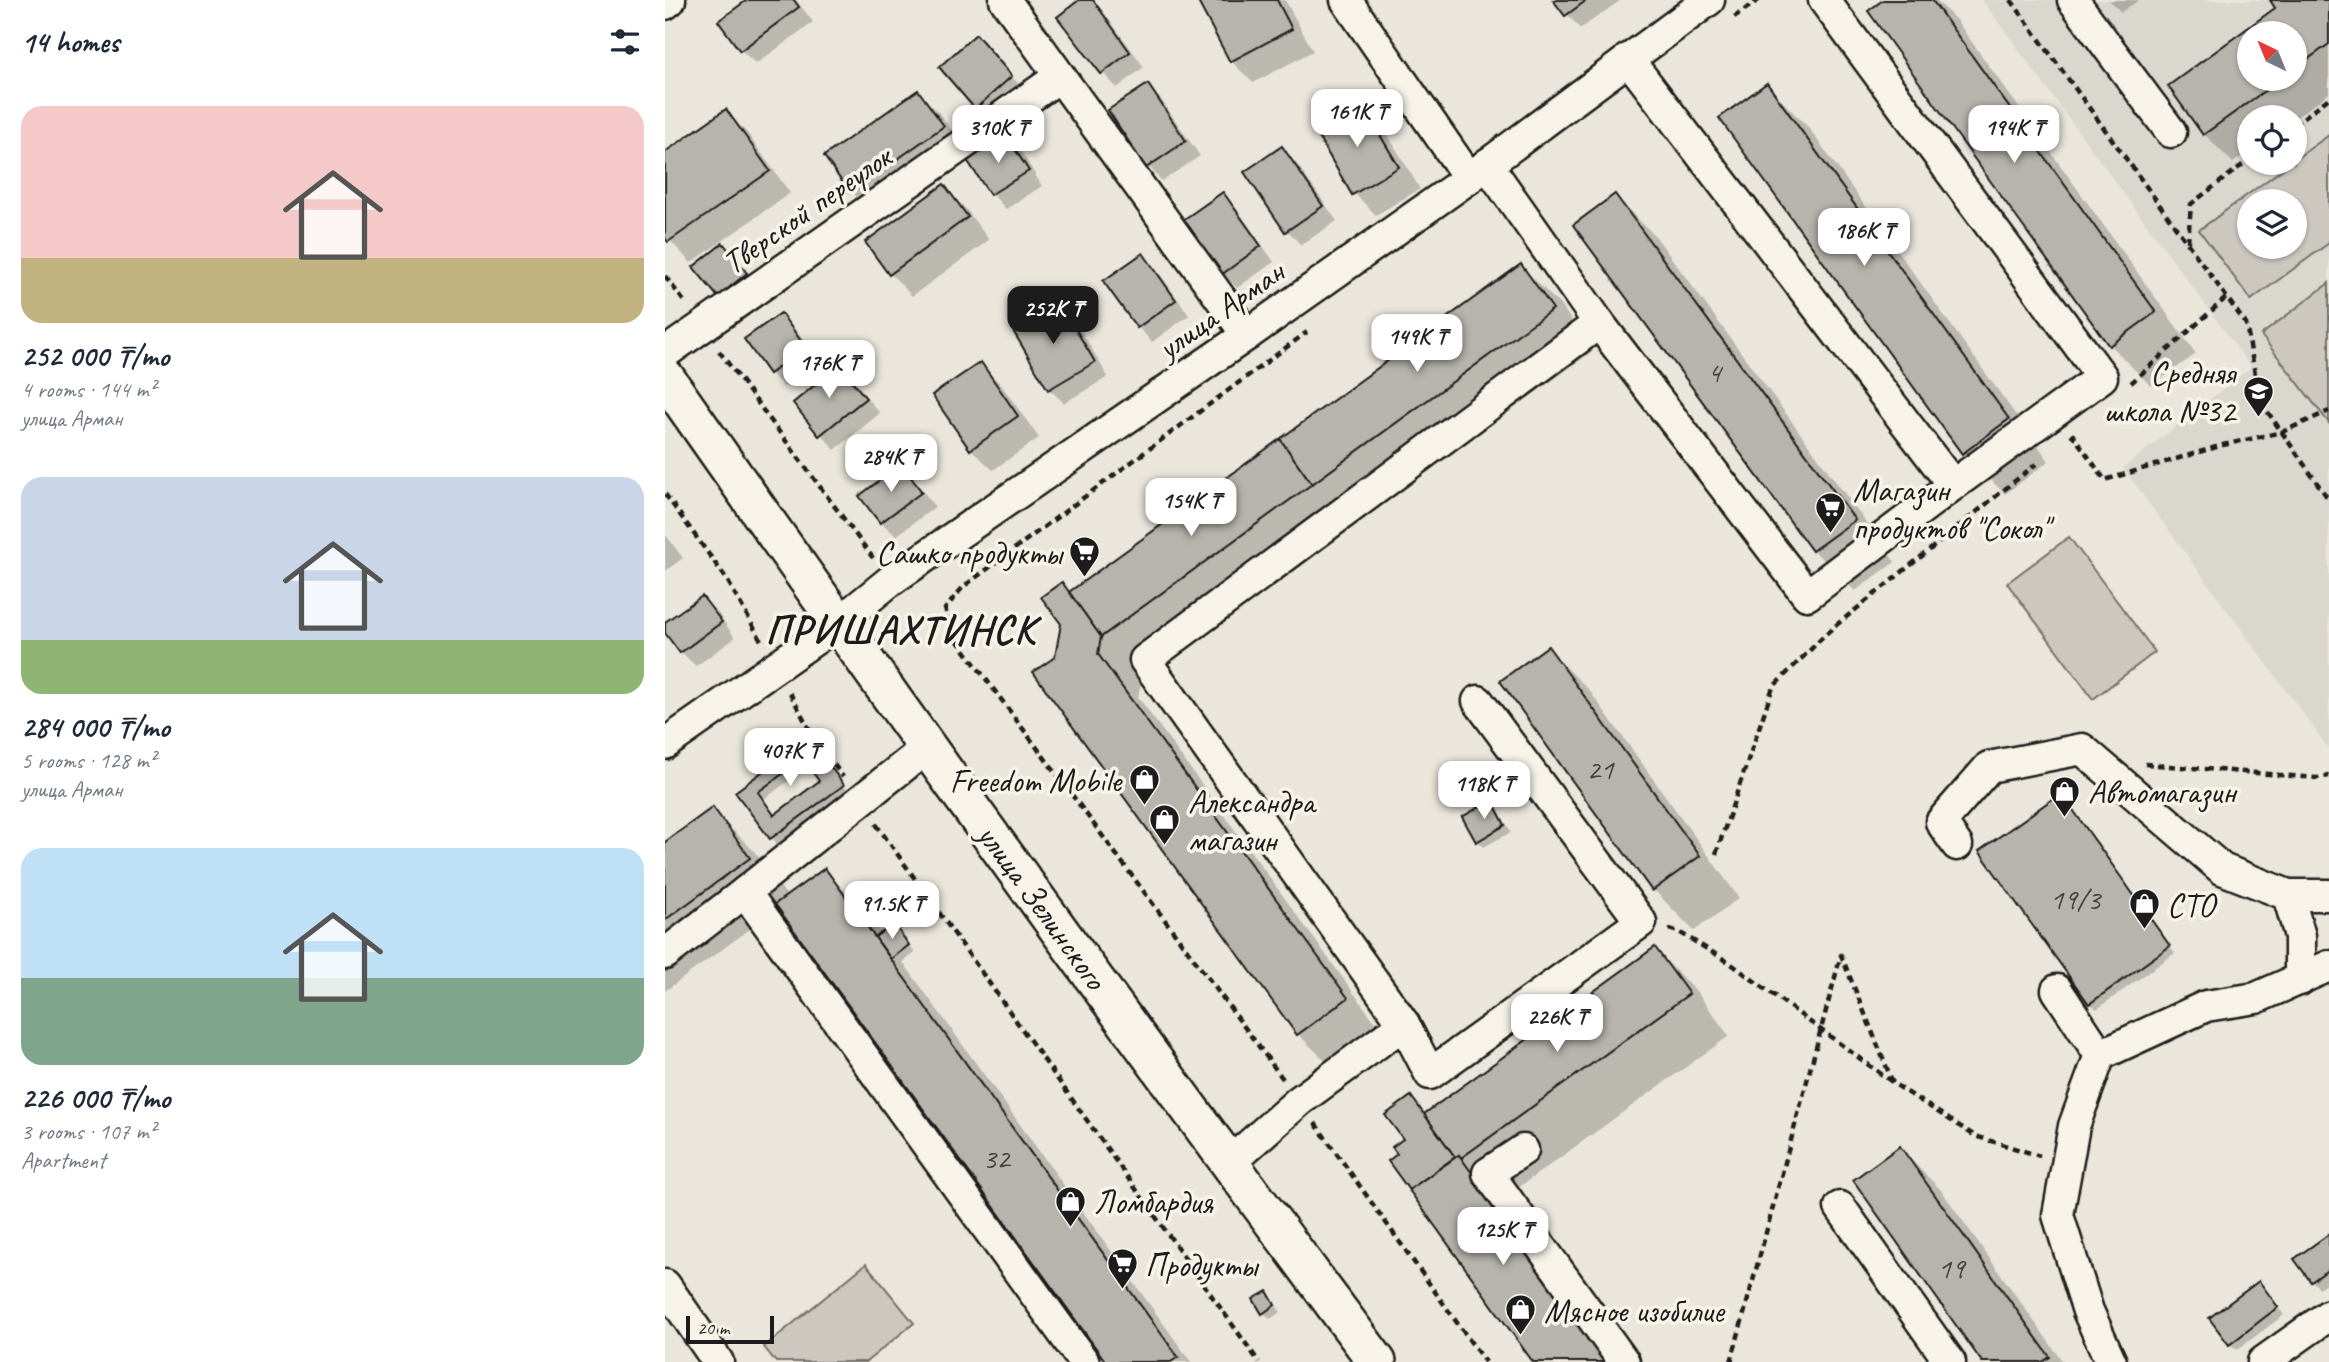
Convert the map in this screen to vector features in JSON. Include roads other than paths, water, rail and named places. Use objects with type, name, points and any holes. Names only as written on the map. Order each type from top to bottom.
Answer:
[{"type":"main road","name":"улица Зелинского","points":[[665,377],[837,624],[1377,1362]]},
{"type":"street","points":[[665,4],[670,0]]},
{"type":"street","points":[[1005,0],[1247,335]]},
{"type":"street","points":[[1346,0],[1807,595],[2102,377],[1824,0]]},
{"type":"street","points":[[2073,0],[2171,132]]},
{"type":"street","name":"улица Арман","points":[[665,744],[837,624],[890,581],[1247,335],[1478,171],[1628,59],[1706,8]]},
{"type":"street","points":[[1628,59],[1953,485]]},
{"type":"street","name":"Тверской переулок","points":[[665,353],[1059,77]]},
{"type":"street","points":[[1478,701],[1641,922],[1430,1074],[1404,1024],[1145,660],[1598,323]]},
{"type":"street","points":[[665,954],[928,747]]},
{"type":"street","points":[[1957,845],[1941,821],[1989,767],[2082,749],[2222,869],[2288,895],[2329,895]]},
{"type":"street","points":[[745,892],[1084,1362]]},
{"type":"street","points":[[2288,895],[2300,936],[2300,980]]},
{"type":"street","points":[[2111,1362],[2088,1311],[2058,1215],[2074,1126],[2100,1055],[2206,1006],[2256,998],[2329,966]]},
{"type":"street","points":[[2057,990],[2100,1055]]},
{"type":"street","points":[[1229,1163],[1299,1101],[1404,1024]]},
{"type":"street","points":[[1523,1150],[1488,1173],[1624,1362]]},
{"type":"street","points":[[1840,1207],[1950,1362]]},
{"type":"street","points":[[665,1285],[718,1362]]},
{"type":"street","points":[[2263,1362],[2329,1315]]},
{"type":"place","name":"Средняя школа №32","points":[[2258,418]]},
{"type":"place","name":"Магазин продуктов \"Сокол\"","points":[[1830,535]]},
{"type":"place","name":"Сашко продукты","points":[[1085,579]]},
{"type":"place","name":"Freedom Mobile","points":[[1144,807]]},
{"type":"place","name":"Автомагазин","points":[[2065,818]]},
{"type":"place","name":"Александра магазин","points":[[1165,847]]},
{"type":"place","name":"СТО","points":[[2144,931]]},
{"type":"place","name":"Ломбардия","points":[[1071,1228]]},
{"type":"place","name":"Продукты","points":[[1122,1291]]},
{"type":"place","name":"Мясное изобилие","points":[[1521,1337]]},
{"type":"district","name":"ПРИШАХТИНСК","points":[[901,629]]}]
